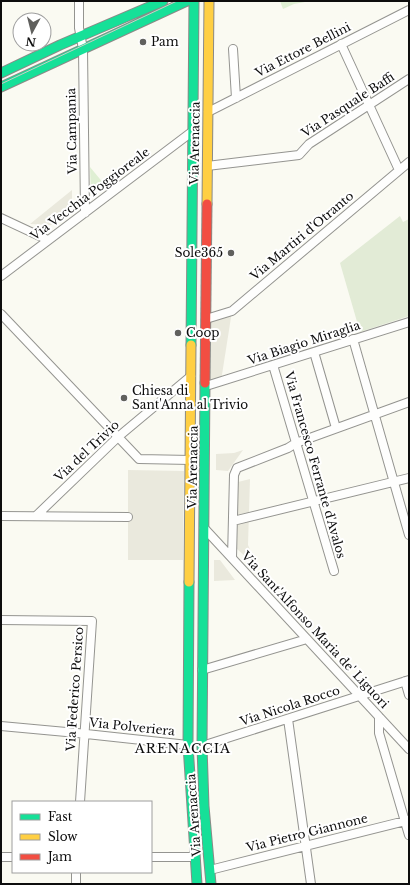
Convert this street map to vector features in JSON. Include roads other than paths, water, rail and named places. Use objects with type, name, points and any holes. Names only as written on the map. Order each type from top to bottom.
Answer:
[{"type":"main road","points":[[1,73],[60,45],[163,1]]},
{"type":"main road","points":[[1,87],[187,1]]},
{"type":"main road","name":"Via Arenaccia","points":[[194,1],[188,745],[191,804],[198,884]]},
{"type":"main road","name":"Via Arenaccia","points":[[209,1],[202,746],[204,806],[211,884]]},
{"type":"street","name":"Via Campania","points":[[79,1],[79,28],[83,49],[84,213]]},
{"type":"street","name":"Via Ettore Bellini","points":[[208,112],[341,44],[408,12]]},
{"type":"street","points":[[341,44],[400,170]]},
{"type":"street","points":[[233,49],[236,98]]},
{"type":"street","name":"Via Pasquale Baffi","points":[[207,166],[299,156],[309,144],[409,79]]},
{"type":"street","name":"Via Vecchia Poggioreale","points":[[1,276],[194,131]]},
{"type":"street","name":"Via Martiri d'Otranto","points":[[206,319],[232,311],[409,162]]},
{"type":"street","points":[[1,218],[48,240]]},
{"type":"street","points":[[1,314],[139,459],[190,460]]},
{"type":"street","name":"Via Biagio Miraglia","points":[[206,386],[409,322]]},
{"type":"street","points":[[353,339],[409,535]]},
{"type":"street","points":[[314,352],[336,428]]},
{"type":"street","name":"Via Francesco Ferrante d'Avalos","points":[[273,365],[334,571]]},
{"type":"street","name":"Via del Trivio","points":[[37,515],[118,437],[191,376]]},
{"type":"street","points":[[232,558],[234,475],[235,471],[240,466],[288,448],[296,443],[409,402]]},
{"type":"street","points":[[233,521],[409,478]]},
{"type":"street","points":[[1,516],[126,516]]},
{"type":"street","name":"Via Sant'Alfonso Maria de' Liguori","points":[[204,528],[409,749]]},
{"type":"street","points":[[218,544],[232,539]]},
{"type":"street","name":"Via Federico Persico","points":[[1,620],[92,621],[80,801]]},
{"type":"street","points":[[202,670],[307,639]]},
{"type":"street","points":[[407,681],[409,695]]},
{"type":"street","name":"Via Nicola Rocco","points":[[202,746],[274,719],[288,719],[407,681]]},
{"type":"street","points":[[379,716],[379,733],[407,820],[409,835]]},
{"type":"street","points":[[288,719],[312,884]]},
{"type":"street","name":"Via Polveriera","points":[[1,726],[188,745]]},
{"type":"street","name":"Via Pietro Giannone","points":[[210,870],[407,820]]},
{"type":"street","points":[[152,857],[195,856]]},
{"type":"street","points":[[1,858],[12,857]]},
{"type":"street","points":[[76,873],[76,884]]},
{"type":"tram line","points":[[1,84],[177,1]]},
{"type":"place","name":"Pam","points":[[143,42]]},
{"type":"place","name":"Sole365","points":[[231,253]]},
{"type":"place","name":"Coop","points":[[178,333]]},
{"type":"place","name":"Chiesa di Sant'Anna al Trivio","points":[[124,398]]},
{"type":"district","name":"ARENACCIA","points":[[183,748]]}]
